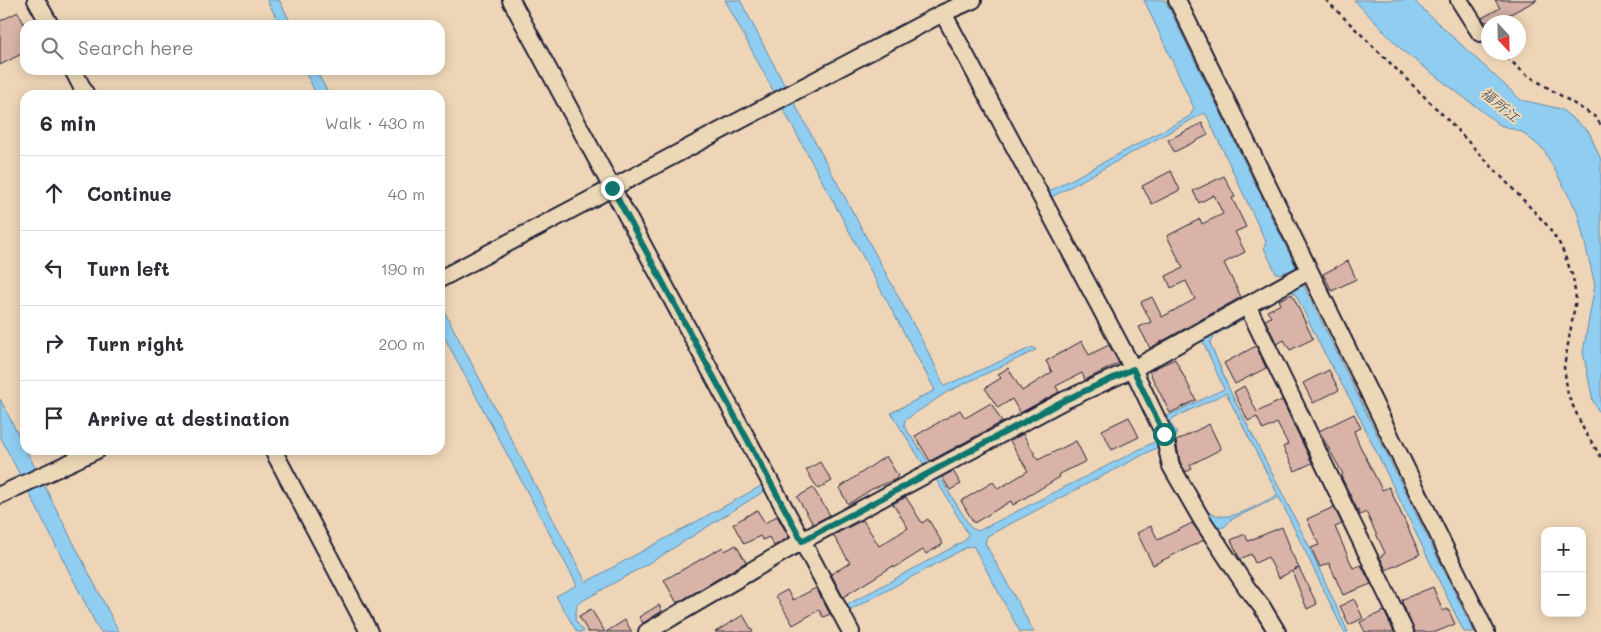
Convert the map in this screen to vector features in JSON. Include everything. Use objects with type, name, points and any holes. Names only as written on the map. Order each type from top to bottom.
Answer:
[{"type":"street","points":[[36,0],[47,20]]},
{"type":"street","points":[[511,0],[851,632]]},
{"type":"street","points":[[445,276],[943,13],[973,0]]},
{"type":"street","points":[[1177,0],[1486,632]]},
{"type":"street","points":[[1459,0],[1480,33]]},
{"type":"street","points":[[943,13],[1133,369],[1164,434],[1171,466],[1202,520],[1277,632]]},
{"type":"street","points":[[76,75],[83,90]]},
{"type":"street","points":[[647,632],[802,541],[1065,400],[1133,369],[1309,271]]},
{"type":"street","points":[[1247,306],[1405,632]]},
{"type":"street","points":[[0,495],[86,455]]},
{"type":"street","points":[[276,455],[369,632]]},
{"type":"path","points":[[1326,0],[1443,115],[1546,224],[1561,246],[1573,277],[1576,299],[1564,367],[1568,395],[1584,430],[1601,457]]},
{"type":"path","points":[[1510,60],[1524,73],[1594,116],[1601,124]]},
{"type":"water","points":[[267,0],[279,0],[289,20],[277,20]]},
{"type":"water","points":[[725,0],[740,0],[787,90],[776,96]]},
{"type":"water","points":[[1144,0],[1165,0],[1296,267],[1296,273],[1291,276],[1286,271],[1282,274],[1276,273],[1264,248],[1266,242],[1206,114],[1202,114],[1050,198],[1046,193],[1190,116],[1194,108]]},
{"type":"water","name":"福所江","points":[[1354,0],[1413,0],[1521,100],[1561,109],[1589,132],[1601,160],[1601,416],[1593,401],[1583,352],[1595,285],[1577,211],[1544,150],[1522,132],[1500,125],[1403,51]]},
{"type":"water","points":[[307,75],[319,75],[326,90],[314,90]]},
{"type":"water","points":[[792,99],[933,361],[944,386],[1033,347],[1036,350],[947,392],[905,420],[904,426],[930,464],[925,467],[891,413],[935,390],[781,105]]},
{"type":"water","points":[[1302,282],[1474,632],[1464,632],[1353,404],[1321,347],[1297,297],[1292,291],[1215,335],[1210,343],[1231,393],[1307,542],[1348,632],[1344,632],[1279,497],[1232,519],[1224,527],[1214,529],[1202,510],[1219,516],[1235,515],[1278,495],[1226,393],[1173,418],[1170,422],[1177,433],[1176,438],[1171,441],[1141,372],[1165,417],[1224,389],[1201,337]]},
{"type":"water","points":[[445,313],[586,582],[763,485],[766,490],[656,559],[577,604],[575,620],[584,632],[577,632],[556,596],[577,585],[445,338]]},
{"type":"water","points":[[0,399],[20,438],[20,455],[29,455],[119,632],[100,632],[0,436]]},
{"type":"water","points":[[1160,439],[1162,445],[987,536],[985,543],[1034,632],[1020,632],[974,547],[969,546],[847,612],[845,606],[966,540],[968,534],[934,476],[938,474],[971,528],[978,531]]},
{"type":"building","points":[[1495,0],[1537,0],[1508,15],[1487,15],[1500,8]]},
{"type":"building","points":[[18,12],[22,20],[20,20],[20,55],[0,65],[0,21]]},
{"type":"building","points":[[1202,123],[1208,135],[1174,152],[1168,140]]},
{"type":"building","points":[[1171,171],[1180,190],[1152,204],[1142,186]]},
{"type":"building","points":[[1224,176],[1235,197],[1232,198],[1246,227],[1235,232],[1245,252],[1224,263],[1241,297],[1150,348],[1139,327],[1151,322],[1141,302],[1152,297],[1162,317],[1195,299],[1186,281],[1171,288],[1166,276],[1183,268],[1167,236],[1200,219],[1202,224],[1223,214],[1214,195],[1199,203],[1193,191]]},
{"type":"building","points":[[1348,261],[1356,279],[1332,291],[1323,274]]},
{"type":"building","points":[[1292,294],[1313,339],[1290,350],[1284,340],[1277,344],[1265,320],[1271,317],[1267,311],[1281,304],[1279,300]]},
{"type":"building","points":[[1082,341],[1089,355],[1109,345],[1119,363],[1085,380],[1082,373],[1056,386],[1059,392],[1020,413],[1012,399],[998,408],[985,388],[1001,378],[998,374],[1008,368],[1022,391],[1052,372],[1046,361]]},
{"type":"building","points":[[1256,346],[1266,368],[1235,384],[1224,363]]},
{"type":"building","points":[[1175,359],[1196,400],[1170,413],[1149,371]]},
{"type":"building","points":[[1329,370],[1339,390],[1313,403],[1303,383]]},
{"type":"building","points":[[1244,386],[1257,412],[1282,400],[1312,463],[1295,471],[1283,447],[1288,444],[1277,423],[1263,430],[1257,417],[1248,421],[1234,392]]},
{"type":"building","points":[[991,403],[1002,422],[930,461],[915,436],[960,410],[965,418]]},
{"type":"building","points":[[1354,414],[1361,428],[1354,431],[1358,442],[1382,490],[1389,487],[1420,554],[1386,570],[1380,557],[1385,553],[1366,512],[1360,515],[1341,476],[1343,474],[1319,431]]},
{"type":"building","points":[[1129,417],[1139,437],[1112,450],[1102,430]]},
{"type":"building","points":[[1209,424],[1221,449],[1190,465],[1192,469],[1186,472],[1180,462],[1176,441]]},
{"type":"building","points":[[1023,434],[1038,460],[1076,441],[1086,461],[1058,475],[1060,477],[1013,505],[1011,501],[974,523],[961,501],[993,482],[998,489],[1028,471],[1010,441]]},
{"type":"building","points":[[886,456],[898,476],[896,479],[872,489],[848,504],[839,488]]},
{"type":"building","points":[[820,462],[832,481],[818,489],[806,470]]},
{"type":"building","points":[[953,471],[961,484],[950,490],[942,477]]},
{"type":"building","points":[[813,488],[830,515],[813,524],[797,497]]},
{"type":"building","points":[[906,497],[922,523],[928,519],[943,544],[926,554],[923,550],[843,597],[831,574],[850,563],[833,535],[863,520],[879,546],[908,528],[893,504]]},
{"type":"building","points":[[1334,507],[1342,524],[1335,527],[1353,568],[1361,565],[1371,584],[1343,595],[1329,563],[1320,567],[1311,548],[1319,545],[1307,519]]},
{"type":"building","points":[[757,510],[765,523],[777,516],[789,537],[774,546],[769,537],[763,540],[760,536],[744,544],[733,524]]},
{"type":"building","points":[[1192,523],[1204,540],[1153,565],[1137,533],[1151,526],[1158,540]]},
{"type":"building","points":[[1282,527],[1289,548],[1317,604],[1307,609],[1292,571],[1279,578],[1268,557],[1255,563],[1251,554],[1240,559],[1231,540],[1245,534],[1248,541]]},
{"type":"building","points":[[736,545],[746,562],[677,603],[664,580],[723,547],[725,551]]},
{"type":"building","points":[[1433,587],[1443,611],[1448,609],[1455,624],[1436,632],[1415,632],[1402,602],[1403,599]]},
{"type":"building","points":[[816,588],[830,614],[823,617],[819,610],[793,625],[776,596],[787,590],[793,600]]},
{"type":"building","points":[[1354,599],[1363,618],[1349,625],[1340,606]]},
{"type":"building","points":[[659,605],[662,611],[643,623],[639,617]]},
{"type":"building","points":[[591,609],[605,632],[588,632],[579,616]]},
{"type":"building","points":[[1384,611],[1394,632],[1365,632],[1360,622]]},
{"type":"building","points":[[743,615],[753,632],[715,632]]},
{"type":"building","points":[[625,620],[632,632],[606,632]]},
{"type":"route","points":[[612,188],[802,541],[1065,400],[1133,369],[1164,434]]}]
